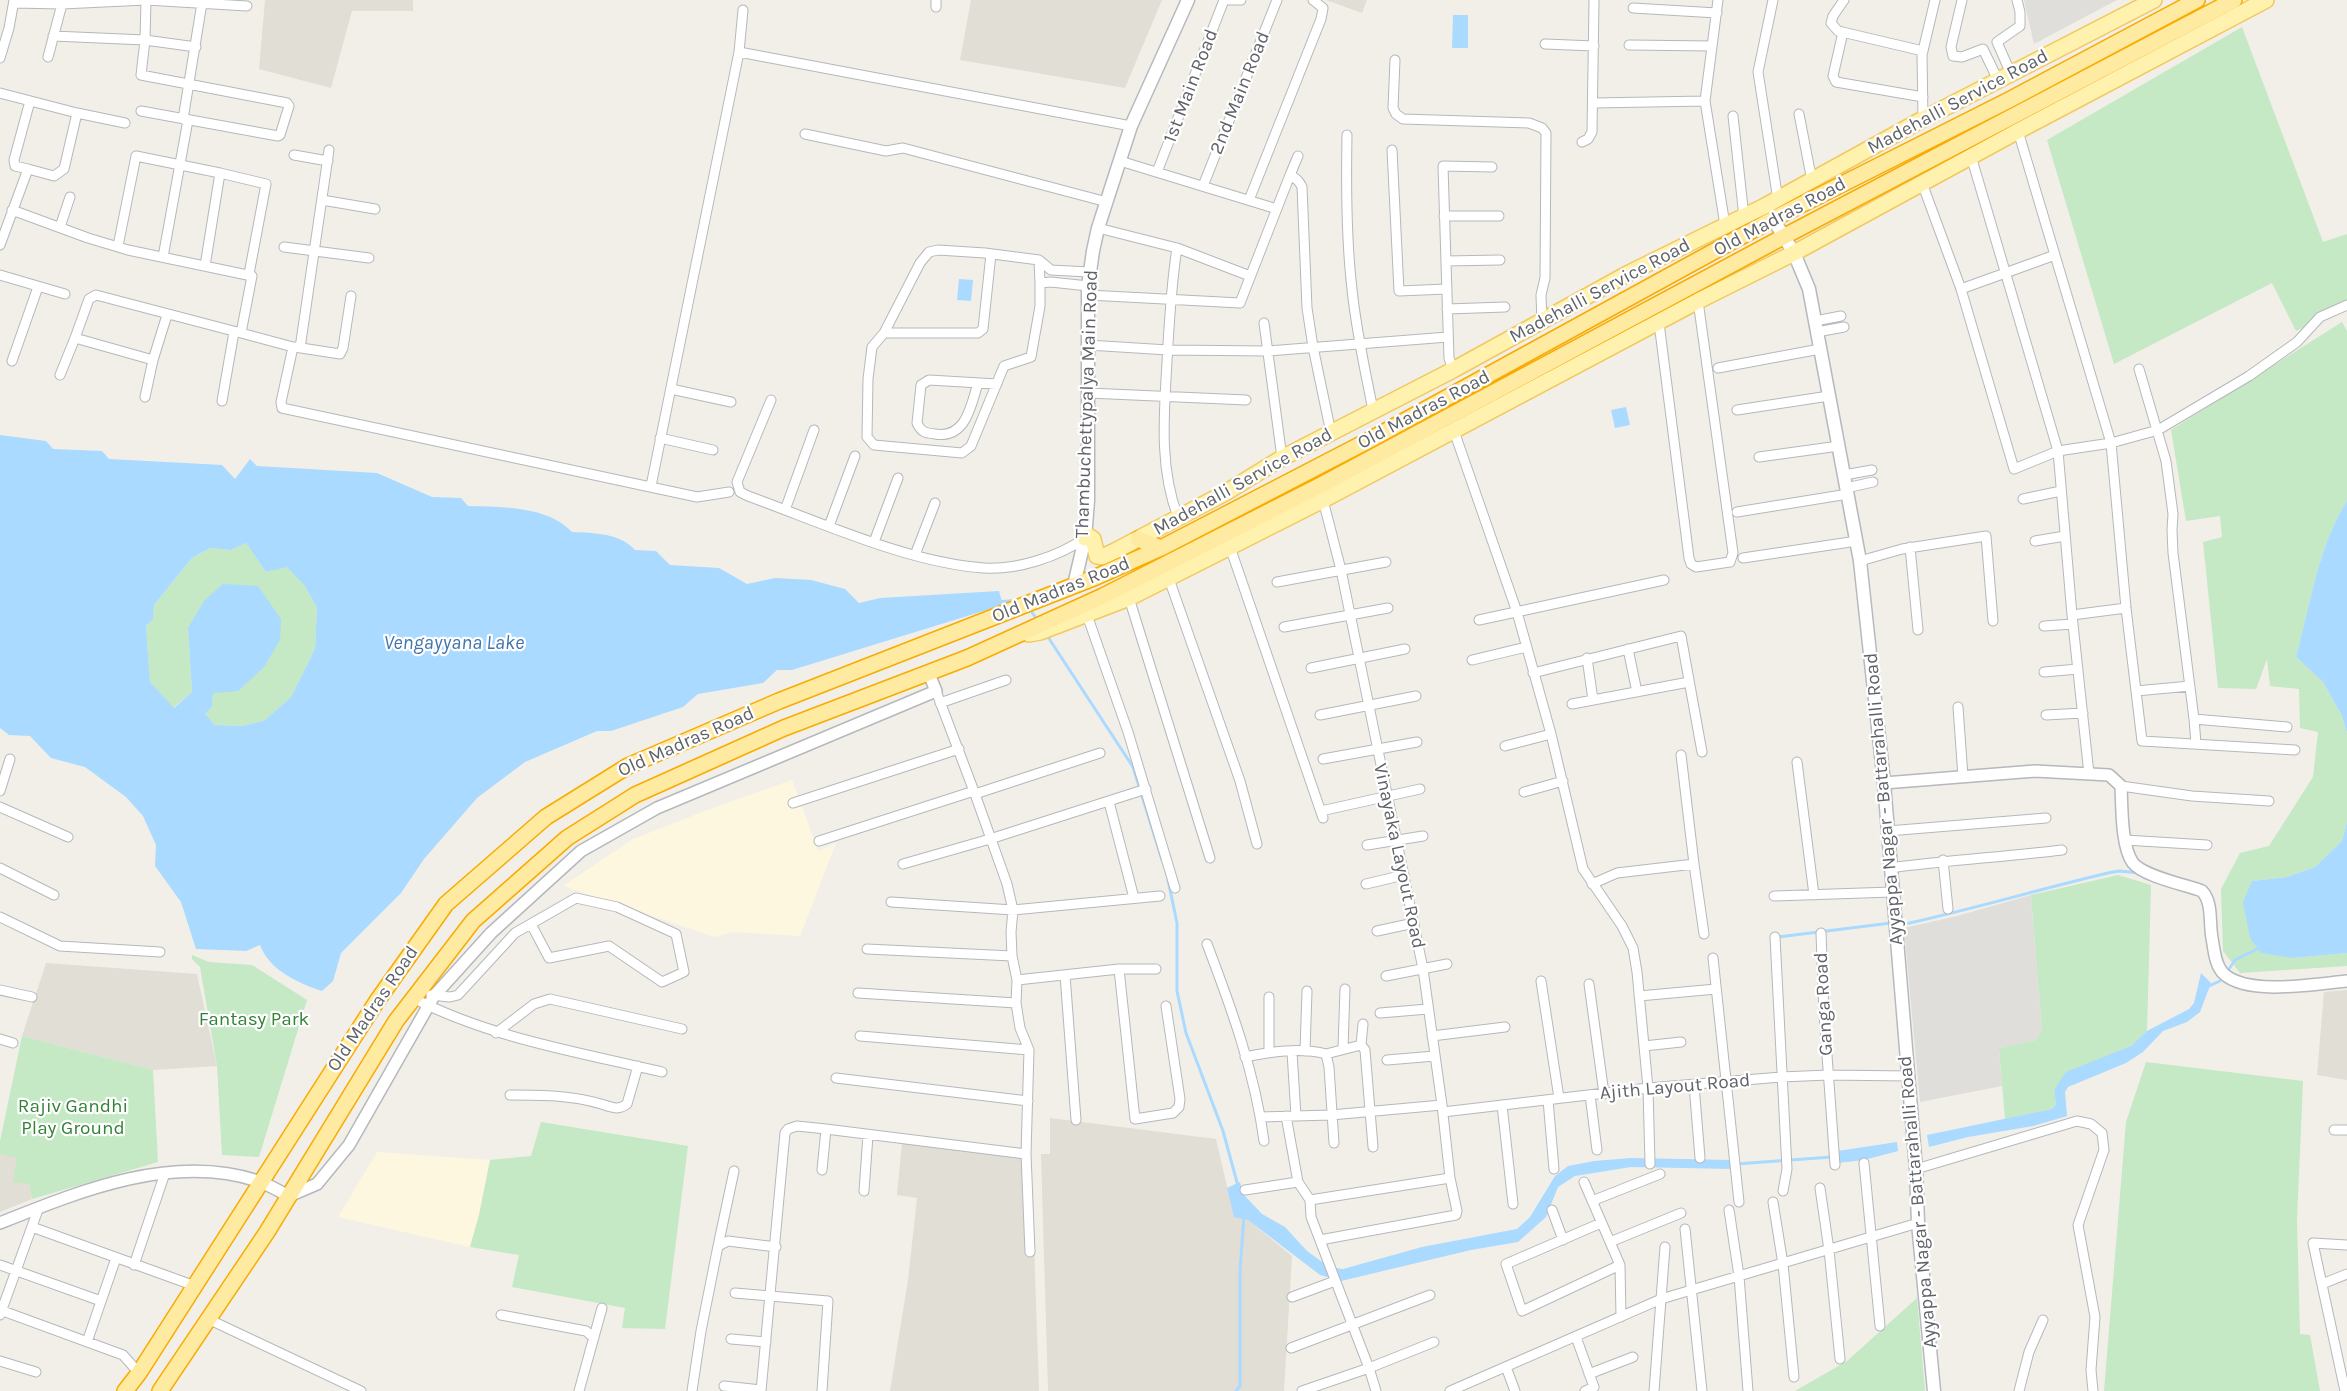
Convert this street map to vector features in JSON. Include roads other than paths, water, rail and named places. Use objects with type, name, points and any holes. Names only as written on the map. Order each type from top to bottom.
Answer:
[{"type":"highway","name":"Old Madras Road","points":[[125,1391],[140,1373],[377,1001],[446,904],[546,817],[628,766],[779,701],[1074,586],[1161,548],[1374,437],[1773,219],[2009,100],[2197,0]]},
{"type":"highway","name":"Old Madras Road","points":[[160,1391],[289,1196],[396,1021],[473,920],[567,838],[635,795],[784,728],[929,674],[1103,596],[1312,489],[1783,237],[2234,0]]},
{"type":"highway","points":[[1138,539],[1161,548]]},
{"type":"main road","name":"Thambuchettypalya Main Road","points":[[1074,586],[1085,538],[1088,500],[1089,272],[1098,228],[1131,126],[1188,0]]},
{"type":"main road","name":"Madehalli Service Road","points":[[1085,538],[1090,537],[1093,539],[1097,556],[1102,557],[1138,539],[1282,458],[1453,370],[1629,273],[1778,200],[1923,119],[2154,0]]},
{"type":"main road","points":[[1017,635],[1038,633],[1087,615],[1129,598],[1168,579],[1323,500],[1698,301],[1794,253],[1971,156],[2266,0]]},
{"type":"main road","name":"Ayyappa Nagar - Battarahalli Road","points":[[1773,219],[1794,253],[1809,289],[1860,561],[1884,783],[1916,1169],[1918,1223],[1934,1391]]},
{"type":"street","points":[[141,112],[278,136],[280,135],[289,106],[287,103],[141,75],[145,40],[146,0]]},
{"type":"street","points":[[0,58],[14,2],[62,4],[146,0],[247,6]]},
{"type":"street","name":"1st Main Road","points":[[1157,172],[1224,0]]},
{"type":"street","points":[[1229,0],[1241,0]]},
{"type":"street","name":"2nd Main Road","points":[[1203,186],[1276,0]]},
{"type":"street","points":[[1249,200],[1321,19],[1323,8],[1313,0]]},
{"type":"street","points":[[1582,142],[1588,139],[1592,132],[1594,104],[1594,0]]},
{"type":"street","points":[[1718,0],[1704,101],[1725,226]]},
{"type":"street","points":[[1772,0],[1758,72],[1778,200]]},
{"type":"street","points":[[1844,0],[1833,16],[1831,23],[1833,28],[1923,51]]},
{"type":"street","points":[[1923,119],[1923,51],[1934,0]]},
{"type":"street","points":[[1962,0],[1952,52],[1957,58],[1997,42],[2020,26],[2020,12],[2017,0]]},
{"type":"street","points":[[163,256],[181,164],[190,83],[202,3]]},
{"type":"street","points":[[48,57],[62,4]]},
{"type":"street","points":[[1633,8],[1716,14]]},
{"type":"street","points":[[651,486],[739,52],[743,10]]},
{"type":"street","points":[[1843,32],[1833,76],[1836,82],[1923,97]]},
{"type":"street","points":[[53,36],[145,40],[196,47]]},
{"type":"street","points":[[1997,42],[2005,77]]},
{"type":"street","points":[[1546,44],[1594,46]]},
{"type":"street","points":[[1629,45],[1712,46]]},
{"type":"street","points":[[1983,49],[2005,77]]},
{"type":"street","points":[[739,52],[1131,126]]},
{"type":"street","points":[[1395,60],[1393,108],[1396,114],[1403,119],[1529,123],[1542,128],[1546,134],[1545,278],[1541,295],[1542,322]]},
{"type":"street","points":[[0,93],[125,123]]},
{"type":"street","points":[[30,101],[14,160],[15,166],[54,176],[60,174],[64,169],[77,113]]},
{"type":"street","points":[[1594,104],[1704,101]]},
{"type":"street","points":[[1799,114],[1812,181]]},
{"type":"street","points":[[1733,116],[1744,217]]},
{"type":"street","points":[[2018,131],[2111,443],[2126,608],[2142,741],[2295,750]]},
{"type":"street","points":[[805,134],[886,151],[903,148],[1107,202]]},
{"type":"street","points":[[1347,136],[1346,208],[1350,275],[1373,410]]},
{"type":"street","points":[[329,150],[315,252],[296,347],[281,402],[282,408],[697,497],[729,492]]},
{"type":"street","points":[[1392,150],[1399,292],[1447,290]]},
{"type":"street","points":[[294,155],[328,161]]},
{"type":"street","points":[[118,246],[136,156],[181,164],[266,184],[249,274]]},
{"type":"street","points":[[1040,284],[1051,282],[1088,290],[1170,299],[1240,302],[1298,156]]},
{"type":"street","points":[[1971,156],[2058,451],[2072,619],[2089,774]]},
{"type":"street","points":[[1120,161],[1277,209]]},
{"type":"street","points":[[1453,370],[1449,358],[1443,166],[1492,167]]},
{"type":"street","points":[[0,245],[28,169]]},
{"type":"street","points":[[205,266],[220,173]]},
{"type":"street","points":[[1290,175],[1299,180],[1302,188],[1307,308],[1331,433]]},
{"type":"street","points":[[1922,183],[1961,289],[2014,469],[2058,451],[2111,443],[2158,430],[2249,376],[2297,342],[2320,317],[2347,305]]},
{"type":"street","points":[[60,227],[70,197]]},
{"type":"street","points":[[322,200],[375,209]]},
{"type":"street","points":[[12,210],[88,238],[205,266],[249,274],[253,279],[222,401]]},
{"type":"street","points":[[1444,216],[1499,216]]},
{"type":"street","points":[[1098,228],[1177,248],[1250,276]]},
{"type":"street","points":[[284,247],[369,258]]},
{"type":"street","points":[[1177,248],[1170,299],[1164,451],[1168,489],[1178,517]]},
{"type":"street","points":[[1039,260],[1040,306],[1031,357],[1004,366],[971,446],[962,453],[874,445],[867,437],[868,379],[872,347],[884,333],[920,263],[929,252],[938,250],[1039,260],[1051,270],[1089,272]]},
{"type":"street","points":[[884,333],[978,333],[984,329],[990,254]]},
{"type":"street","points":[[1961,289],[2055,254]]},
{"type":"street","points":[[1446,262],[1500,260]]},
{"type":"street","points":[[0,275],[65,294]]},
{"type":"street","points":[[12,361],[38,287]]},
{"type":"street","points":[[60,375],[88,302],[91,297],[96,295],[166,315],[296,347],[340,354],[343,348],[351,296]]},
{"type":"street","points":[[1659,323],[1689,558],[1696,567],[1730,562],[1733,553],[1698,301]]},
{"type":"street","points":[[1447,309],[1505,307]]},
{"type":"street","points":[[145,397],[166,315]]},
{"type":"street","points":[[1816,326],[1841,316]]},
{"type":"street","points":[[1264,323],[1282,458]]},
{"type":"street","points":[[1816,326],[1844,327]]},
{"type":"street","points":[[1088,345],[1168,350],[1268,351],[1360,342],[1448,337]]},
{"type":"street","points":[[75,338],[153,360]]},
{"type":"street","points":[[1718,368],[1820,349]]},
{"type":"street","points":[[2139,369],[2166,461],[2173,514],[2173,553],[2196,743]]},
{"type":"street","points":[[978,383],[963,425],[954,433],[942,435],[924,433],[917,423],[921,385],[930,380],[997,384]]},
{"type":"street","points":[[671,389],[732,402]]},
{"type":"street","points":[[1088,393],[1246,400]]},
{"type":"street","points":[[1737,410],[1829,396]]},
{"type":"street","points":[[771,400],[737,482],[737,489],[748,496],[915,555],[975,567],[1002,568],[1053,555],[1085,538]]},
{"type":"street","points":[[785,510],[814,430]]},
{"type":"street","points":[[1454,431],[1518,612],[1563,781],[1583,869],[1622,926],[1633,948],[1648,1088],[1650,1164]]},
{"type":"street","points":[[932,450],[933,434]]},
{"type":"street","points":[[660,438],[713,450]]},
{"type":"street","points":[[1759,457],[1839,446]]},
{"type":"street","points":[[829,526],[855,456]]},
{"type":"street","points":[[1846,486],[1872,470]]},
{"type":"street","points":[[874,542],[898,478]]},
{"type":"street","points":[[1737,512],[1846,486],[1873,482]]},
{"type":"street","points":[[2023,499],[2061,491]]},
{"type":"street","name":"Vinayaka Layout Road","points":[[1320,1240],[1456,1215],[1457,1211],[1450,1178],[1443,1108],[1423,969],[1358,658],[1342,570],[1323,500]]},
{"type":"street","points":[[915,555],[935,503]]},
{"type":"street","points":[[1860,561],[1910,548],[1986,536],[1993,620]]},
{"type":"street","points":[[2035,541],[2065,536]]},
{"type":"street","points":[[1743,558],[1857,541]]},
{"type":"street","points":[[1230,547],[1322,814],[1420,789]]},
{"type":"street","points":[[1910,548],[1918,630]]},
{"type":"street","points":[[1277,582],[1386,562]]},
{"type":"street","points":[[1168,579],[1240,782],[1258,844]]},
{"type":"street","points":[[1480,620],[1664,580]]},
{"type":"street","points":[[1129,598],[1210,858]]},
{"type":"street","points":[[1284,627],[1388,608]]},
{"type":"street","points":[[2044,626],[2126,608]]},
{"type":"street","points":[[1087,615],[1176,888]]},
{"type":"street","points":[[1533,673],[1681,636],[1702,752]]},
{"type":"street","points":[[1472,660],[1526,647]]},
{"type":"street","points":[[1628,649],[1637,692]]},
{"type":"street","points":[[1311,668],[1405,650]]},
{"type":"street","points":[[1587,658],[1593,700]]},
{"type":"street","points":[[2044,672],[2078,669]]},
{"type":"street","points":[[929,674],[975,792],[1004,876],[1013,910],[1012,956],[1017,980],[1016,1003],[1020,1028],[1029,1050],[1026,1154],[1030,1252]]},
{"type":"street","points":[[940,703],[1006,680]]},
{"type":"street","points":[[1572,704],[1689,682]]},
{"type":"street","points":[[2136,691],[2190,686]]},
{"type":"street","points":[[0,1223],[39,1207],[113,1183],[165,1173],[209,1173],[260,1182],[289,1196],[317,1184],[349,1145],[432,1001],[491,934],[581,851],[656,808],[936,691]]},
{"type":"street","points":[[1320,714],[1416,696]]},
{"type":"street","points":[[1958,707],[1963,777]]},
{"type":"street","points":[[2046,715],[2083,713]]},
{"type":"street","points":[[2194,719],[2287,727]]},
{"type":"street","points":[[1505,746],[1551,734]]},
{"type":"street","points":[[1324,759],[1417,742]]},
{"type":"street","points":[[793,803],[959,749]]},
{"type":"street","points":[[818,841],[1100,753]]},
{"type":"street","points":[[1681,755],[1704,934]]},
{"type":"street","points":[[0,791],[10,759]]},
{"type":"street","points":[[1797,762],[1814,895]]},
{"type":"street","points":[[1884,783],[2035,771],[2109,775],[2121,786],[2192,796],[2269,801]]},
{"type":"street","points":[[1524,792],[1563,781]]},
{"type":"street","points":[[2121,786],[2125,840],[2134,864],[2149,873],[2202,891],[2208,898],[2218,966],[2223,973],[2235,981],[2258,986],[2347,981]]},
{"type":"street","points":[[903,864],[990,839],[1145,789]]},
{"type":"street","points":[[1108,802],[1134,898]]},
{"type":"street","points":[[0,807],[68,836]]},
{"type":"street","points":[[1888,831],[2046,818]]},
{"type":"street","points":[[1367,845],[1423,836]]},
{"type":"street","points":[[2125,840],[2207,845]]},
{"type":"street","points":[[1890,868],[1943,860],[1986,859],[2062,850]]},
{"type":"street","points":[[1943,860],[1948,910]]},
{"type":"street","points":[[1592,884],[1617,873],[1694,864]]},
{"type":"street","points":[[0,868],[54,895]]},
{"type":"street","points":[[1366,884],[1404,875]]},
{"type":"street","points":[[1774,896],[1892,892]]},
{"type":"street","points":[[891,902],[1013,910],[1160,896]]},
{"type":"street","points":[[432,1001],[458,995],[509,939],[531,924],[576,898],[617,907],[676,934],[684,972],[662,982],[609,946],[549,958],[531,924]]},
{"type":"street","points":[[0,917],[60,946],[160,952]]},
{"type":"street","points":[[1377,931],[1414,923]]},
{"type":"street","name":"Ganga Road","points":[[1821,933],[1828,1075],[1835,1165]]},
{"type":"street","points":[[1774,937],[1787,1169],[1783,1191]]},
{"type":"street","points":[[1207,944],[1245,1057],[1264,1141]]},
{"type":"street","points":[[867,949],[1012,956]]},
{"type":"street","points":[[1713,958],[1739,1202]]},
{"type":"street","points":[[1386,976],[1447,964]]},
{"type":"street","points":[[1017,980],[1119,969],[1156,970]]},
{"type":"street","points":[[1119,969],[1135,1119],[1173,1113],[1179,1108],[1180,1099],[1166,1006]]},
{"type":"street","points":[[1065,975],[1076,1120]]},
{"type":"street","points":[[1541,981],[1558,1098]]},
{"type":"street","points":[[1589,984],[1604,1094]]},
{"type":"street","points":[[1343,1048],[1345,989]]},
{"type":"street","points":[[1639,996],[1716,989]]},
{"type":"street","points":[[0,990],[32,997]]},
{"type":"street","points":[[1305,1051],[1307,991]]},
{"type":"street","points":[[858,993],[1016,1003]]},
{"type":"street","points":[[417,994],[432,1001],[446,1015],[496,1033],[662,1072]]},
{"type":"street","points":[[1269,997],[1269,1052]]},
{"type":"street","points":[[496,1033],[534,1004],[550,999],[682,1029]]},
{"type":"street","points":[[1380,1013],[1428,1010]]},
{"type":"street","points":[[1363,1024],[1361,1045],[1365,1050],[1373,1148]]},
{"type":"street","points":[[1432,1036],[1505,1027]]},
{"type":"street","points":[[860,1036],[1029,1050]]},
{"type":"street","points":[[0,1040],[12,1043]]},
{"type":"street","points":[[1644,1046],[1681,1042]]},
{"type":"street","points":[[1245,1057],[1269,1052],[1305,1051],[1326,1054],[1343,1048],[1361,1045]]},
{"type":"street","points":[[1292,1052],[1291,1116],[1298,1182],[1310,1200],[1311,1217],[1376,1391]]},
{"type":"street","points":[[1326,1054],[1329,1067],[1330,1115],[1334,1143]]},
{"type":"street","points":[[1387,1060],[1435,1056]]},
{"type":"street","points":[[510,1095],[556,1096],[622,1108],[627,1104],[638,1066]]},
{"type":"street","name":"Ajith Layout Road","points":[[1260,1117],[1502,1105],[1648,1088],[1781,1077],[1828,1075],[1908,1076]]},
{"type":"street","points":[[836,1078],[1028,1101]]},
{"type":"street","points":[[1694,1085],[1700,1158]]},
{"type":"street","points":[[1590,1095],[1597,1150]]},
{"type":"street","points":[[1548,1100],[1554,1169]]},
{"type":"street","points":[[1502,1105],[1513,1204]]},
{"type":"street","points":[[1916,1169],[2077,1120],[2091,1124],[2102,1133],[2104,1150],[2078,1225],[2095,1317],[2091,1370],[2093,1391]]},
{"type":"street","points":[[724,1386],[761,1391],[776,1247],[785,1133],[791,1126],[1026,1154]]},
{"type":"street","points":[[822,1170],[826,1129]]},
{"type":"street","points":[[2334,1130],[2347,1130]]},
{"type":"street","points":[[864,1191],[868,1135]]},
{"type":"street","points":[[1864,1163],[1880,1326]]},
{"type":"street","points":[[692,1391],[701,1331],[734,1172]]},
{"type":"street","points":[[134,1265],[165,1173]]},
{"type":"street","points":[[1592,1201],[1660,1174]]},
{"type":"street","points":[[1310,1200],[1450,1178]]},
{"type":"street","points":[[1245,1190],[1298,1182]]},
{"type":"street","points":[[1584,1182],[1620,1265],[1621,1317]]},
{"type":"street","points":[[1820,1188],[1829,1250],[1840,1359]]},
{"type":"street","points":[[1773,1202],[1783,1264],[1794,1377]]},
{"type":"street","points":[[39,1207],[0,1312],[123,1355],[140,1373]]},
{"type":"street","points":[[1552,1210],[1563,1240]]},
{"type":"street","points":[[1728,1210],[1739,1276],[1748,1391]]},
{"type":"street","points":[[1610,1242],[1681,1212]]},
{"type":"street","points":[[1601,1223],[1506,1264],[1522,1311],[1620,1265]]},
{"type":"street","points":[[1450,1391],[1661,1299],[1918,1223]]},
{"type":"street","points":[[32,1227],[195,1286]]},
{"type":"street","points":[[1685,1230],[1702,1391]]},
{"type":"street","points":[[718,1246],[728,1241],[776,1247]]},
{"type":"street","points":[[2345,1391],[2313,1243],[2347,1245]]},
{"type":"street","points":[[1654,1391],[1664,1247]]},
{"type":"street","points":[[87,1342],[116,1258]]},
{"type":"street","points":[[0,1265],[101,1301]]},
{"type":"street","points":[[2322,1284],[2347,1274]]},
{"type":"street","points":[[1292,1297],[1335,1281]]},
{"type":"street","points":[[735,1293],[828,1301],[822,1391]]},
{"type":"street","points":[[1291,1348],[1353,1326],[1430,1294]]},
{"type":"street","points":[[579,1391],[602,1308]]},
{"type":"street","points":[[501,1315],[590,1332],[593,1338]]},
{"type":"street","points":[[208,1319],[361,1391]]},
{"type":"street","points":[[2019,1391],[2029,1352],[2043,1320]]},
{"type":"street","points":[[1576,1337],[1594,1387],[1585,1391]]},
{"type":"street","points":[[731,1339],[766,1342]]},
{"type":"street","points":[[1302,1391],[1313,1389],[1434,1342]]},
{"type":"street","points":[[1589,1374],[1633,1357]]},
{"type":"street","points":[[0,1361],[36,1372]]},
{"type":"street","points":[[1506,1367],[1515,1391]]},
{"type":"water","points":[[1453,15],[1468,15],[1468,48],[1452,48]]},
{"type":"water","points":[[959,279],[973,280],[971,301],[957,300]]},
{"type":"water","points":[[1626,407],[1630,425],[1615,428],[1611,410]]},
{"type":"water","name":"Vengayyana Lake","points":[[0,435],[46,441],[53,449],[102,451],[109,459],[222,465],[235,479],[250,459],[257,466],[377,473],[432,497],[461,498],[468,506],[509,508],[537,513],[562,523],[572,532],[606,535],[622,540],[635,550],[656,551],[670,565],[719,568],[747,584],[775,578],[811,580],[845,589],[859,603],[880,598],[999,591],[1003,605],[792,670],[777,670],[763,683],[698,694],[683,707],[611,731],[597,731],[525,762],[477,798],[424,859],[401,893],[341,953],[333,981],[322,991],[294,980],[285,974],[270,962],[260,945],[246,951],[196,949],[181,902],[155,866],[156,845],[143,816],[126,797],[85,767],[51,758],[30,736],[9,735],[0,728]],"holes":[[[246,543],[266,572],[287,567],[304,585],[317,607],[315,649],[291,697],[265,720],[243,726],[215,725],[205,714],[212,707],[213,693],[238,691],[264,667],[280,640],[281,619],[258,586],[223,584],[204,601],[188,628],[192,692],[174,708],[150,682],[146,626],[153,619],[154,605],[192,558],[210,548],[231,550]]]},
{"type":"water","points":[[2347,501],[2347,733],[2342,716],[2323,682],[2296,657],[2322,557],[2337,519]]},
{"type":"water","points":[[2347,822],[2347,953],[2293,958],[2261,953],[2250,938],[2243,902],[2252,881],[2287,877],[2315,867],[2342,841]]},
{"type":"water","points":[[2201,973],[2211,983],[2200,1012],[2187,1022],[2163,1031],[2143,1052],[2126,1063],[2068,1087],[2065,1092],[2067,1116],[2033,1126],[1968,1137],[1929,1147],[1927,1135],[2052,1109],[2056,1104],[2054,1090],[2066,1072],[2131,1046],[2147,1031],[2189,1009],[2194,1003]]},
{"type":"water","points":[[1897,1142],[1898,1151],[1864,1160],[1838,1163],[1838,1151]]},
{"type":"water","points":[[1631,1158],[1733,1160],[1733,1169],[1631,1167],[1575,1176],[1558,1187],[1546,1217],[1518,1242],[1471,1250],[1341,1281],[1335,1268],[1343,1269],[1422,1247],[1517,1229],[1530,1217],[1555,1176],[1568,1166],[1594,1161]]},
{"type":"water","points":[[1240,1182],[1243,1194],[1262,1214],[1285,1227],[1307,1251],[1325,1264],[1331,1278],[1320,1275],[1248,1220],[1234,1217],[1227,1188]]},
{"type":"waterway","points":[[998,602],[1019,600]]},
{"type":"waterway","points":[[1029,608],[1038,621]]},
{"type":"waterway","points":[[1046,634],[1133,767],[1162,860]]},
{"type":"waterway","points":[[1898,923],[1905,924],[2108,873],[2119,871],[2139,873]]},
{"type":"waterway","points":[[1168,880],[1177,923],[1177,991],[1186,1033],[1223,1131],[1238,1186]]},
{"type":"waterway","points":[[1778,937],[1891,923]]},
{"type":"waterway","points":[[2227,972],[2235,960],[2259,948]]},
{"type":"waterway","points":[[2209,986],[2220,981]]},
{"type":"waterway","points":[[1736,1164],[1832,1157]]},
{"type":"waterway","points":[[1236,1391],[1240,1386],[1240,1271],[1244,1216]]},
{"type":"park label","name":"Fantasy Park","points":[[254,1020]]},
{"type":"park label","name":"Rajiv Gandhi Play Ground","points":[[73,1118]]}]
